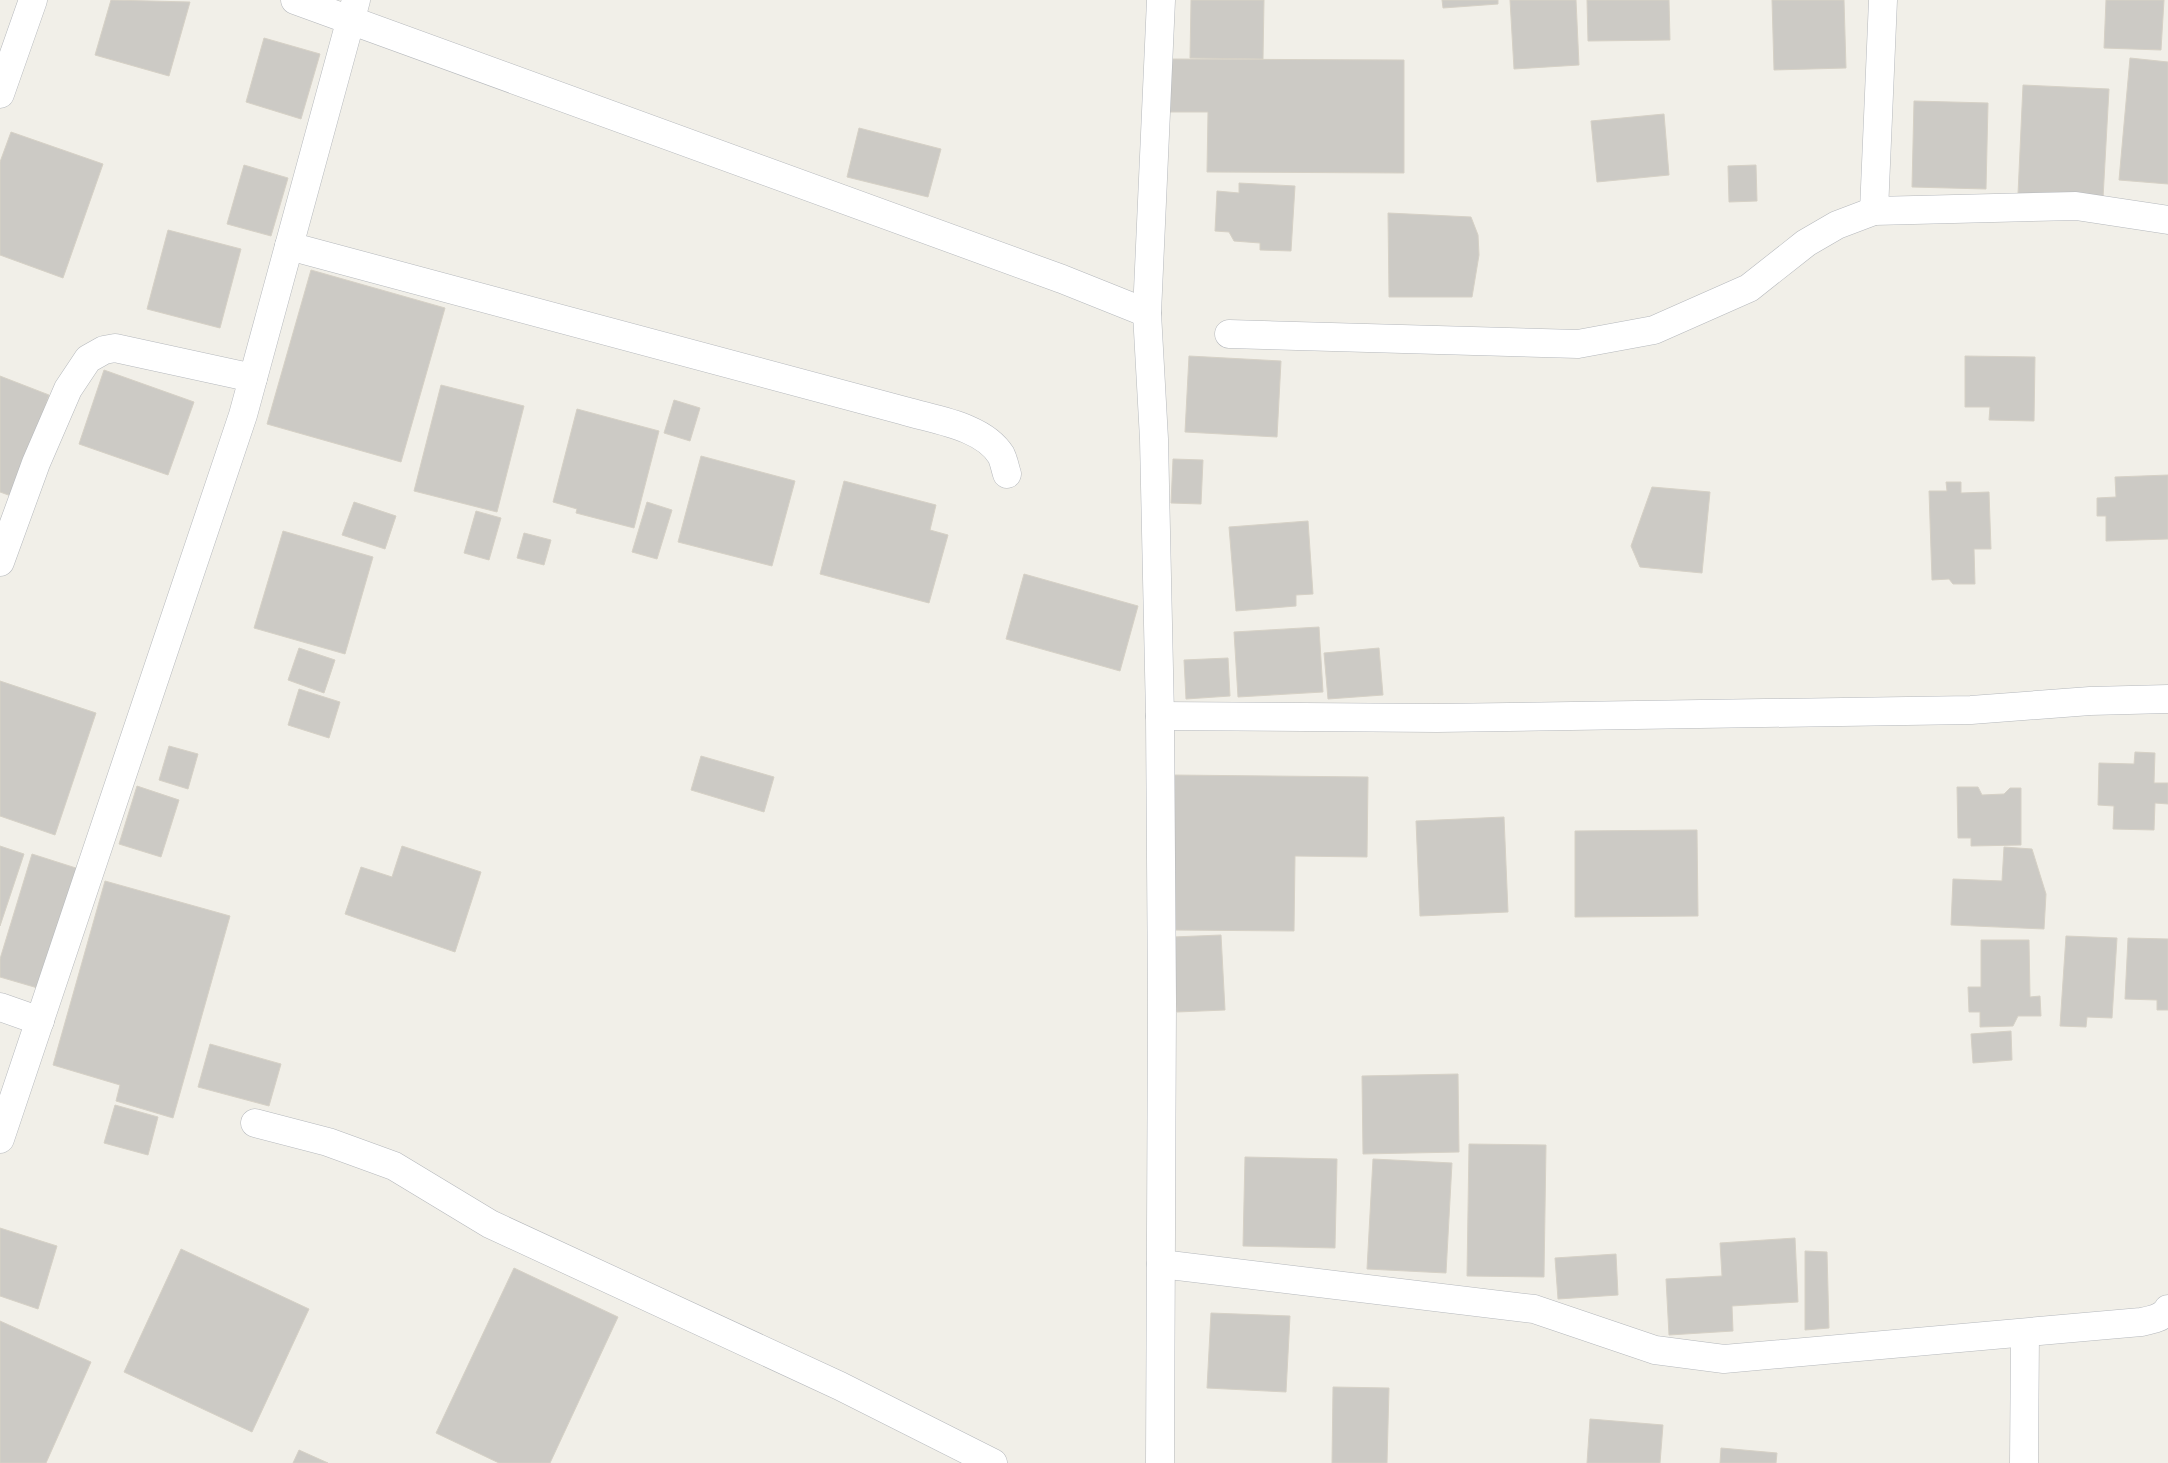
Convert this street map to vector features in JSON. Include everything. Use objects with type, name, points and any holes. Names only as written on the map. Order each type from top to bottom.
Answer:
[{"type":"street","points":[[0,94],[33,0]]},
{"type":"street","points":[[295,0],[353,10],[1053,275],[1147,313]]},
{"type":"street","points":[[1160,1463],[1162,1001],[1160,716],[1154,439],[1147,313],[1161,0]]},
{"type":"street","points":[[1874,211],[1883,0]]},
{"type":"street","points":[[0,1139],[243,415],[353,10]]},
{"type":"street","points":[[1229,334],[1578,344],[1654,330],[1749,288],[1806,243],[1837,225],[1874,211],[2076,206],[2168,220]]},
{"type":"street","points":[[289,246],[905,411],[964,429],[987,440],[1000,455],[1007,474]]},
{"type":"street","points":[[0,562],[36,463],[61,405],[68,389],[88,359],[104,350],[115,348],[253,378]]},
{"type":"street","points":[[1160,716],[1437,718],[1971,710],[2090,701],[2168,699]]},
{"type":"street","points":[[0,1007],[40,1021]]},
{"type":"street","points":[[255,1123],[328,1142],[394,1166],[490,1224],[840,1386],[993,1463]]},
{"type":"street","points":[[1161,1264],[1534,1309],[1655,1350],[1724,1359],[2142,1322],[2155,1319],[2166,1313],[2168,1309]]},
{"type":"street","points":[[2024,1463],[2025,1333]]},
{"type":"building","points":[[111,0],[190,2],[169,76],[95,55]]},
{"type":"building","points":[[1191,0],[1264,0],[1263,59],[1190,58]]},
{"type":"building","points":[[1442,0],[1498,0],[1498,4],[1443,8]]},
{"type":"building","points":[[1510,0],[1576,0],[1579,65],[1514,69]]},
{"type":"building","points":[[1587,0],[1669,0],[1670,40],[1588,41]]},
{"type":"building","points":[[1772,0],[1844,0],[1846,68],[1774,70]]},
{"type":"building","points":[[2106,0],[2164,0],[2161,50],[2104,48]]},
{"type":"building","points":[[264,38],[320,54],[301,119],[246,102]]},
{"type":"building","points":[[2130,58],[2168,62],[2168,184],[2119,180]]},
{"type":"building","points":[[1169,59],[1404,60],[1404,173],[1207,172],[1208,112],[1169,112]]},
{"type":"building","points":[[2023,85],[2109,89],[2103,198],[2018,194]]},
{"type":"building","points":[[1914,101],[1988,103],[1986,189],[1912,187]]},
{"type":"building","points":[[1664,114],[1669,175],[1597,182],[1591,121]]},
{"type":"building","points":[[859,128],[941,149],[928,197],[847,177]]},
{"type":"building","points":[[11,132],[103,164],[63,278],[0,255],[0,162]]},
{"type":"building","points":[[244,165],[288,178],[271,236],[227,224]]},
{"type":"building","points":[[1756,165],[1757,201],[1729,202],[1728,166]]},
{"type":"building","points":[[1239,183],[1295,186],[1291,251],[1260,250],[1260,243],[1234,241],[1229,232],[1215,231],[1217,191],[1239,193]]},
{"type":"building","points":[[1388,213],[1471,217],[1478,235],[1479,255],[1472,297],[1389,297]]},
{"type":"building","points":[[168,230],[241,249],[220,328],[147,309]]},
{"type":"building","points":[[311,270],[445,308],[401,462],[267,424]]},
{"type":"building","points":[[1189,356],[1281,361],[1277,437],[1185,432]]},
{"type":"building","points":[[1965,356],[2035,357],[2034,421],[1989,420],[1990,407],[1965,407]]},
{"type":"building","points":[[104,370],[194,402],[168,475],[79,444]]},
{"type":"building","points":[[0,376],[49,395],[14,497],[0,492]]},
{"type":"building","points":[[441,385],[524,406],[497,512],[414,491]]},
{"type":"building","points":[[674,400],[700,408],[690,441],[664,433]]},
{"type":"building","points":[[577,409],[659,431],[634,528],[576,513],[577,509],[553,502]]},
{"type":"building","points":[[701,456],[795,481],[772,566],[678,542]]},
{"type":"building","points":[[1173,459],[1203,460],[1201,504],[1171,503]]},
{"type":"building","points":[[2168,475],[2168,539],[2106,541],[2106,516],[2097,516],[2097,498],[2116,497],[2115,477]]},
{"type":"building","points":[[844,481],[936,505],[930,530],[948,535],[929,603],[820,574]]},
{"type":"building","points":[[1946,482],[1961,482],[1961,493],[1989,492],[1991,549],[1974,549],[1975,584],[1953,584],[1949,579],[1932,580],[1929,491],[1947,491]]},
{"type":"building","points":[[1652,487],[1710,492],[1702,573],[1640,567],[1631,546]]},
{"type":"building","points":[[354,502],[396,516],[385,549],[342,535]]},
{"type":"building","points":[[647,502],[672,510],[657,559],[632,552]]},
{"type":"building","points":[[476,511],[501,518],[489,560],[464,553]]},
{"type":"building","points":[[1308,521],[1313,594],[1296,595],[1296,606],[1236,611],[1229,527]]},
{"type":"building","points":[[283,531],[373,557],[345,654],[254,628]]},
{"type":"building","points":[[524,533],[551,540],[544,565],[517,558]]},
{"type":"building","points":[[1024,574],[1138,606],[1120,671],[1006,639]]},
{"type":"building","points":[[1319,627],[1323,692],[1238,697],[1234,632]]},
{"type":"building","points":[[299,648],[335,660],[324,693],[288,680]]},
{"type":"building","points":[[1379,648],[1383,695],[1328,699],[1324,653]]},
{"type":"building","points":[[1228,658],[1230,696],[1186,699],[1184,660]]},
{"type":"building","points":[[0,681],[96,713],[55,835],[0,816]]},
{"type":"building","points":[[299,689],[340,702],[329,738],[288,725]]},
{"type":"building","points":[[169,746],[198,754],[188,789],[159,780]]},
{"type":"building","points":[[2135,752],[2155,753],[2154,783],[2168,783],[2168,804],[2155,803],[2154,830],[2113,829],[2114,806],[2098,805],[2099,763],[2134,764]]},
{"type":"building","points":[[701,756],[774,777],[764,812],[691,790]]},
{"type":"building","points":[[1172,775],[1368,777],[1367,857],[1295,856],[1294,931],[1170,930]]},
{"type":"building","points":[[137,786],[179,800],[161,857],[119,844]]},
{"type":"building","points":[[1957,787],[1978,787],[1982,795],[2004,794],[2010,788],[2021,788],[2021,845],[1971,846],[1971,838],[1958,838]]},
{"type":"building","points":[[1504,817],[1508,912],[1420,916],[1416,821]]},
{"type":"building","points":[[1697,830],[1698,916],[1575,917],[1575,831]]},
{"type":"building","points":[[0,846],[24,854],[0,926]]},
{"type":"building","points":[[402,846],[481,872],[455,952],[345,914],[361,867],[392,877]]},
{"type":"building","points":[[2004,847],[2032,849],[2046,894],[2044,929],[1951,925],[1953,879],[2002,881]]},
{"type":"building","points":[[32,854],[79,869],[41,989],[0,977],[0,959]]},
{"type":"building","points":[[105,881],[230,916],[173,1118],[116,1101],[120,1085],[53,1065]]},
{"type":"building","points":[[1221,935],[1225,1010],[1177,1012],[1173,937]]},
{"type":"building","points":[[2066,936],[2117,938],[2112,1018],[2087,1017],[2086,1027],[2060,1026]]},
{"type":"building","points":[[2128,938],[2168,939],[2168,1010],[2157,1010],[2157,1000],[2125,999]]},
{"type":"building","points":[[1981,940],[2029,940],[2030,997],[2040,996],[2041,1016],[2018,1016],[2013,1026],[1980,1027],[1980,1012],[1969,1012],[1968,987],[1981,987]]},
{"type":"building","points":[[2011,1031],[2012,1060],[1973,1063],[1971,1034]]},
{"type":"building","points":[[210,1044],[281,1064],[269,1106],[198,1087]]},
{"type":"building","points":[[1458,1074],[1459,1152],[1363,1154],[1362,1076]]},
{"type":"building","points":[[115,1105],[158,1117],[148,1155],[104,1143]]},
{"type":"building","points":[[1469,1144],[1546,1145],[1544,1277],[1467,1276]]},
{"type":"building","points":[[1245,1157],[1337,1159],[1335,1248],[1243,1246]]},
{"type":"building","points":[[1373,1159],[1452,1163],[1446,1273],[1367,1269]]},
{"type":"building","points":[[0,1228],[57,1246],[38,1309],[0,1296]]},
{"type":"building","points":[[1795,1238],[1798,1302],[1732,1306],[1733,1331],[1669,1335],[1666,1279],[1722,1276],[1720,1243]]},
{"type":"building","points":[[181,1249],[309,1309],[252,1432],[124,1372]]},
{"type":"building","points":[[1805,1251],[1827,1252],[1829,1328],[1805,1330]]},
{"type":"building","points":[[1616,1254],[1618,1295],[1558,1299],[1555,1258]]},
{"type":"building","points":[[514,1268],[618,1317],[550,1463],[499,1463],[436,1433]]},
{"type":"building","points":[[1211,1313],[1290,1316],[1286,1392],[1207,1388]]},
{"type":"building","points":[[0,1321],[91,1362],[46,1463],[0,1463]]},
{"type":"building","points":[[1333,1387],[1389,1388],[1387,1463],[1332,1463]]},
{"type":"building","points":[[1590,1419],[1663,1425],[1660,1463],[1587,1463]]},
{"type":"building","points":[[1721,1448],[1777,1453],[1776,1463],[1720,1463]]},
{"type":"building","points":[[299,1450],[328,1463],[293,1463]]}]
